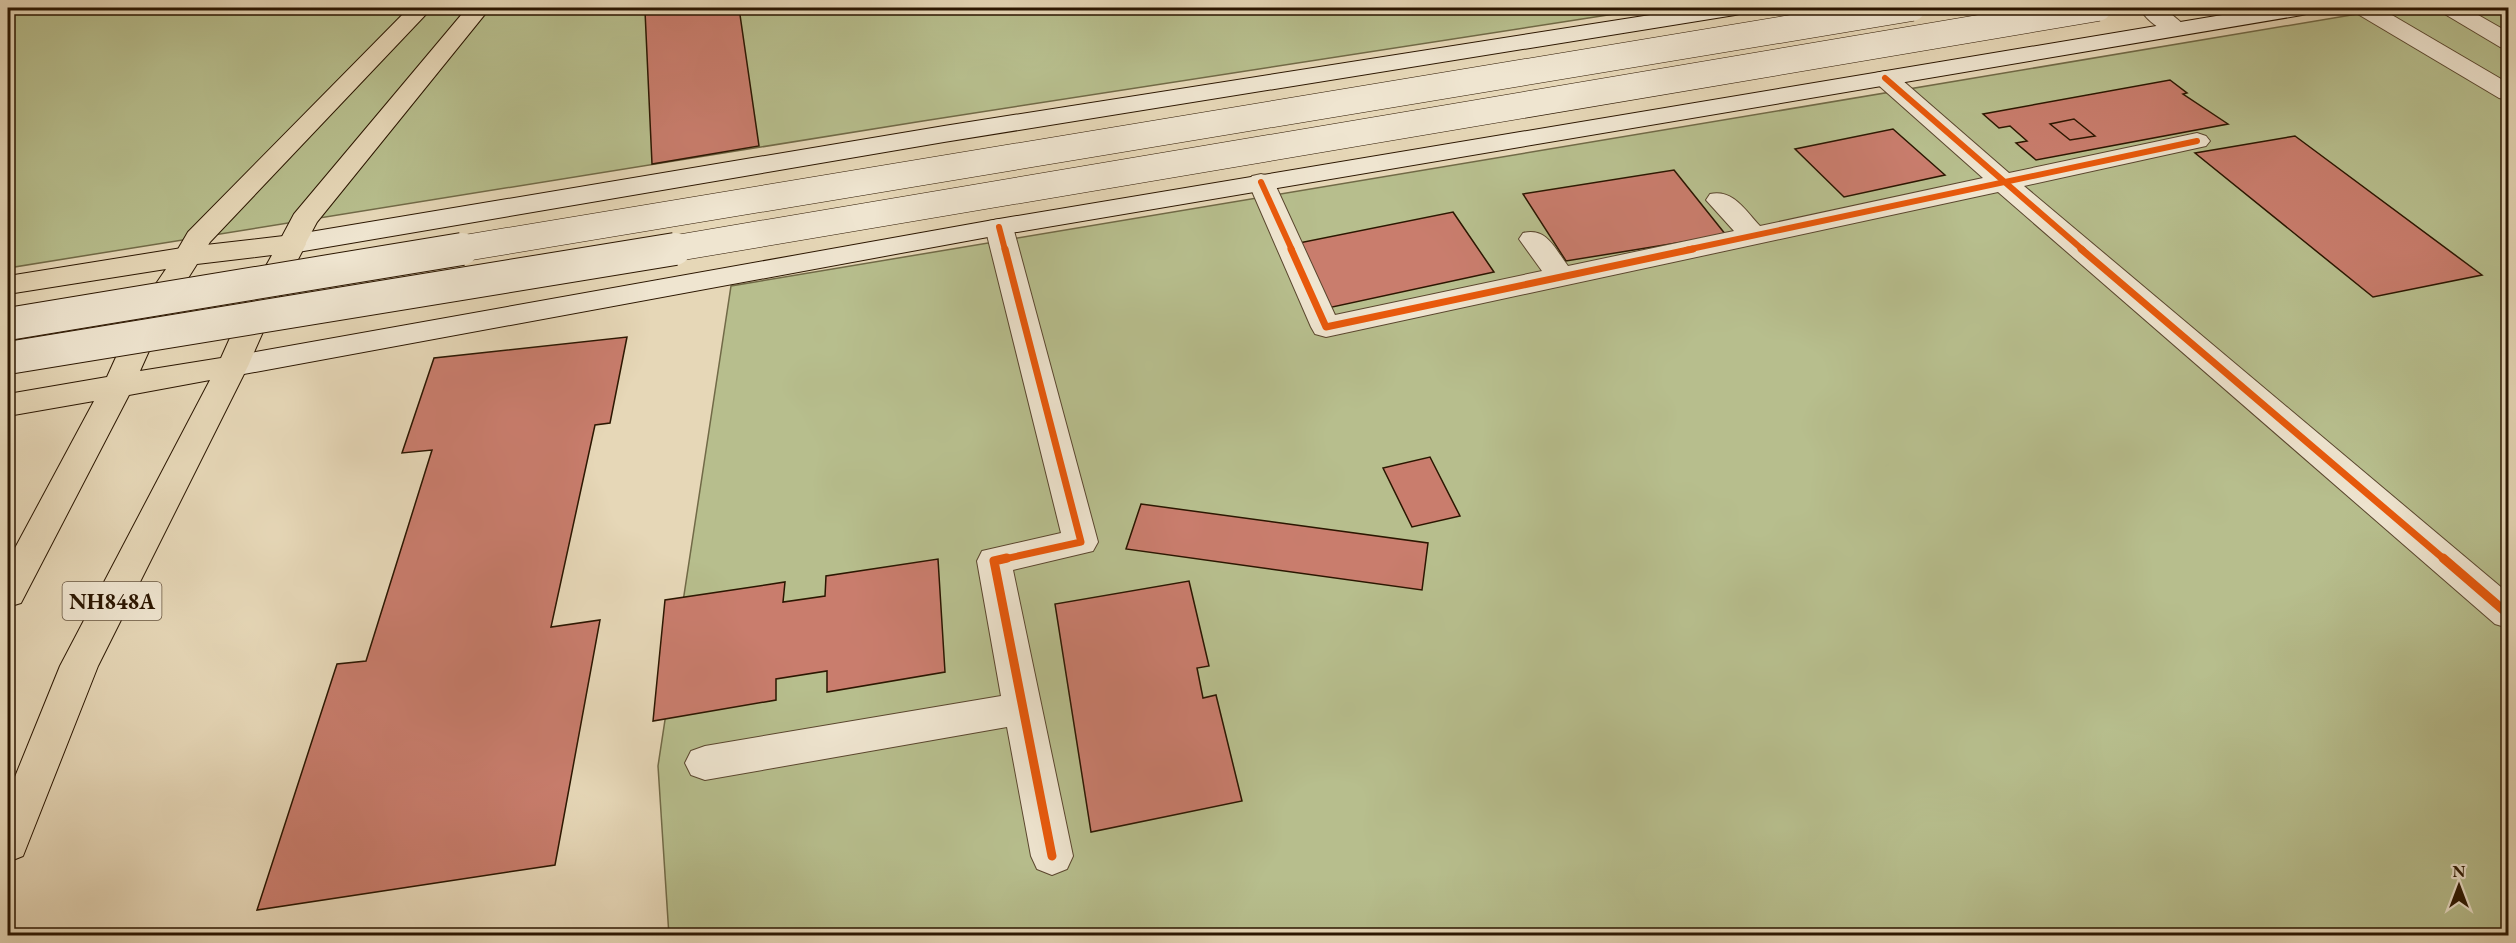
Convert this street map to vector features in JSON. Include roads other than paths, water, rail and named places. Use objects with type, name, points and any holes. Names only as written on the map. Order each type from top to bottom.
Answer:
[{"type":"main road","points":[[8,593],[118,386],[151,313],[198,238],[421,8]]},
{"type":"main road","points":[[233,366],[262,300],[304,220],[460,28],[479,8]]},
{"type":"main road","points":[[8,285],[188,256],[292,244],[968,130],[1735,8]]},
{"type":"main road","points":[[8,324],[1912,8]]},
{"type":"main road","points":[[8,358],[984,198],[2098,8]]},
{"type":"main road","points":[[2150,8],[2177,28]]},
{"type":"main road","points":[[8,405],[999,227],[2177,28],[2235,13],[2302,8]]},
{"type":"main road","points":[[2364,8],[2508,93]]},
{"type":"main road","points":[[2451,8],[2508,42]]},
{"type":"main road","points":[[1886,78],[2003,182],[2508,614]]},
{"type":"main road","points":[[1261,182],[1326,327],[2197,141]]},
{"type":"main road","points":[[1720,200],[1754,236]]},
{"type":"main road","points":[[999,227],[1082,542],[994,561],[1052,856]]},
{"type":"main road","points":[[1533,239],[1561,277]]},
{"type":"main road","name":"NH848A","points":[[8,843],[79,666],[233,366]]},
{"type":"main road","points":[[705,763],[1023,708]]}]
